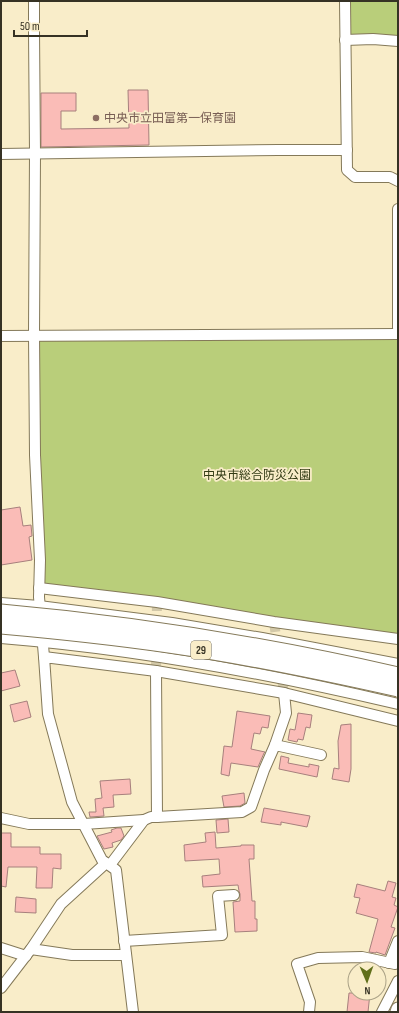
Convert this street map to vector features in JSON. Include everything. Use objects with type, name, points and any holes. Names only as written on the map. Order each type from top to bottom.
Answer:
[{"type":"highway","name":"29","points":[[1,612],[169,631],[306,655],[398,675]]},
{"type":"highway","name":"29","points":[[1,626],[101,636],[170,645],[305,669],[398,689]]},
{"type":"street","points":[[34,1],[35,455],[40,560],[39,588],[48,714],[72,802],[102,860],[116,870],[133,1012]]},
{"type":"street","points":[[345,1],[347,170],[354,177],[390,177],[398,181]]},
{"type":"street","points":[[345,40],[373,39],[398,41]]},
{"type":"street","points":[[1,154],[347,150]]},
{"type":"street","points":[[398,209],[398,328]]},
{"type":"street","points":[[1,336],[398,334]]},
{"type":"street","points":[[39,588],[157,602],[274,622],[398,639]]},
{"type":"street","points":[[1,603],[40,606],[172,623],[262,638],[398,664]]},
{"type":"street","points":[[1,638],[112,650],[228,668],[341,690],[398,704]]},
{"type":"street","points":[[44,657],[156,671],[284,693],[398,721]]},
{"type":"street","points":[[156,671],[157,817]]},
{"type":"street","points":[[1,818],[29,824],[84,824],[144,820],[150,817],[242,812],[251,807],[264,770],[275,745],[286,713],[284,693]]},
{"type":"street","points":[[275,745],[321,755]]},
{"type":"street","points":[[1,988],[28,953],[61,904],[108,864],[144,820]]},
{"type":"street","points":[[124,941],[222,935],[218,896],[234,895]]},
{"type":"street","points":[[309,1012],[310,1002],[297,964],[318,958],[362,957],[393,961],[398,942]]},
{"type":"street","points":[[1,948],[28,953],[126,955]]},
{"type":"street","points":[[382,1012],[398,981]]},
{"type":"green space","points":[[348,1],[398,1],[398,41],[348,36]]},
{"type":"green space","name":"中央市総合防災公園","points":[[398,334],[398,639],[39,588],[34,335]]},
{"type":"building","points":[[128,90],[148,90],[149,145],[41,147],[41,93],[76,93],[76,111],[61,111],[61,129],[129,128]]},
{"type":"building","points":[[20,507],[23,526],[31,525],[32,536],[29,537],[32,560],[1,565],[1,510]]},
{"type":"building","points":[[15,670],[20,686],[1,691],[1,673]]},
{"type":"building","points":[[27,701],[31,717],[14,722],[10,705]]},
{"type":"building","points":[[237,711],[270,716],[268,728],[262,727],[260,734],[254,733],[251,749],[265,752],[258,767],[231,763],[229,776],[221,774],[224,746],[232,747]]},
{"type":"building","points":[[298,713],[312,715],[310,728],[306,727],[303,740],[298,739],[297,742],[288,740],[290,729],[295,730]]},
{"type":"building","points":[[351,724],[351,769],[349,782],[332,779],[334,768],[339,769],[338,741],[341,725]]},
{"type":"building","points":[[281,756],[289,758],[288,763],[309,767],[309,764],[319,766],[317,777],[279,769]]},
{"type":"building","points":[[130,779],[131,794],[113,795],[114,807],[103,808],[104,816],[90,817],[89,812],[96,812],[95,799],[102,798],[100,781]]},
{"type":"building","points":[[244,793],[245,803],[240,806],[224,807],[222,796]]},
{"type":"building","points":[[264,808],[310,816],[307,827],[281,822],[281,825],[261,822]]},
{"type":"building","points":[[228,819],[229,832],[217,833],[216,820]]},
{"type":"building","points":[[121,828],[124,836],[121,840],[112,843],[113,847],[104,849],[97,836],[112,832],[111,830]]},
{"type":"building","points":[[215,832],[216,848],[254,845],[254,859],[249,859],[252,901],[255,901],[257,931],[235,932],[233,902],[240,901],[238,885],[203,887],[202,876],[220,874],[219,859],[185,861],[184,845],[206,842],[205,833]]},
{"type":"building","points":[[1,833],[11,833],[11,847],[40,847],[40,854],[61,854],[61,869],[53,868],[52,888],[36,888],[37,867],[8,867],[6,887],[1,886]]},
{"type":"building","points":[[388,881],[396,883],[392,897],[396,898],[394,905],[398,907],[391,927],[395,928],[385,955],[376,952],[369,952],[378,919],[356,913],[360,898],[354,897],[357,884],[385,891]]},
{"type":"building","points":[[16,897],[36,899],[36,913],[15,912]]},
{"type":"building","points":[[348,1001],[369,1001],[368,1012],[347,1012]]},
{"type":"tunnel","points":[[156,671],[157,602]]},
{"type":"tunnel","points":[[274,622],[284,693]]},
{"type":"place","name":"中央市立田富第一保育園","points":[[96,118]]}]
